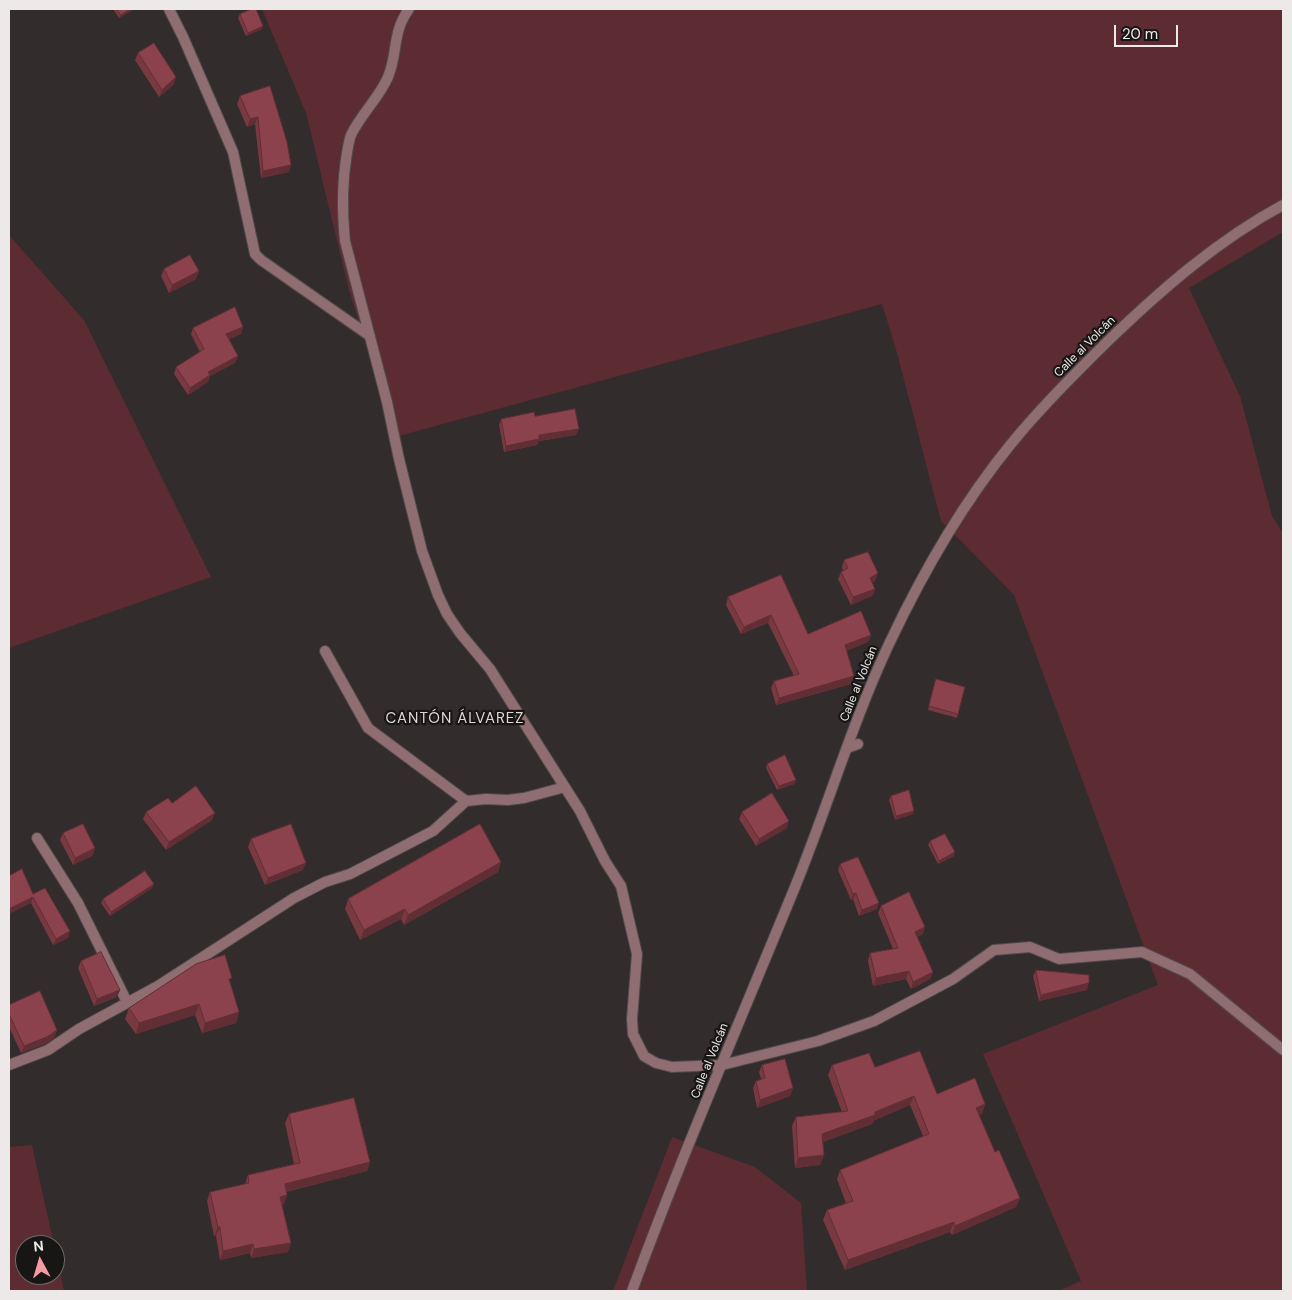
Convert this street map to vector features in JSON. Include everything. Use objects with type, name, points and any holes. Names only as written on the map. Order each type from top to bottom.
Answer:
[{"type":"street","points":[[169,9],[183,36],[233,152],[255,254],[370,336]]},
{"type":"street","points":[[409,9],[402,19],[396,37],[389,75],[383,88],[350,136],[344,168],[343,220],[345,241],[422,551],[438,595],[447,614],[460,633],[490,668],[565,787],[621,886],[636,954],[632,1020],[633,1034],[644,1056],[656,1063],[672,1067],[722,1065],[818,1041],[874,1021],[953,979],[994,950],[1030,947],[1059,959],[1142,952],[1190,974],[1283,1050]]},
{"type":"street","name":"Calle al Volcán","points":[[632,1291],[662,1210],[797,883],[847,748],[889,644],[937,551],[1010,444],[1062,386],[1140,310],[1219,244],[1283,205]]},
{"type":"street","points":[[324,651],[368,728],[466,801]]},
{"type":"street","points":[[847,748],[858,744]]},
{"type":"street","points":[[834,782],[844,779]]},
{"type":"street","points":[[9,1065],[48,1050],[79,1029],[208,954],[294,898],[324,882],[350,874],[433,831],[466,801],[516,799],[565,787]]},
{"type":"street","points":[[37,838],[78,903],[127,1002]]},
{"type":"shaded area","points":[[262,9],[1283,9],[1283,232],[1189,288],[1240,396],[1272,516],[1283,533],[1283,1291],[1058,1291],[1081,1281],[983,1054],[1158,985],[1014,595],[941,521],[897,353],[882,304],[395,437],[349,290],[306,113]]},
{"type":"shaded area","points":[[9,235],[84,320],[211,577],[9,648]]},
{"type":"shaded area","points":[[672,1137],[755,1167],[801,1203],[807,1291],[613,1291]]},
{"type":"shaded area","points":[[32,1145],[52,1235],[15,1235],[15,1285],[63,1285],[64,1291],[9,1291],[9,1147]]},
{"type":"building","points":[[117,9],[130,9],[121,15]]},
{"type":"building","points":[[256,9],[263,26],[248,33],[240,14]]},
{"type":"building","points":[[154,43],[176,77],[162,90],[138,53]]},
{"type":"building","points":[[270,86],[287,142],[291,165],[263,171],[258,117],[250,119],[240,96]]},
{"type":"building","points":[[190,255],[199,271],[172,285],[164,269]]},
{"type":"building","points":[[235,307],[243,327],[226,334],[238,356],[208,372],[210,375],[190,388],[176,367],[204,349],[193,328]]},
{"type":"building","points":[[575,409],[579,429],[539,435],[539,439],[506,446],[501,419],[534,412],[535,416]]},
{"type":"building","points":[[868,552],[878,573],[870,578],[875,589],[853,597],[841,572],[848,568],[844,560]]},
{"type":"building","points":[[781,575],[808,634],[861,611],[871,635],[845,645],[854,676],[779,698],[774,681],[799,674],[771,615],[744,627],[728,597]]},
{"type":"building","points":[[936,679],[965,687],[958,714],[929,706]]},
{"type":"building","points":[[785,755],[796,780],[779,786],[767,764]]},
{"type":"building","points":[[196,786],[215,813],[169,842],[146,812],[168,798],[172,803]]},
{"type":"building","points":[[909,790],[914,811],[896,816],[891,796]]},
{"type":"building","points":[[772,793],[789,821],[759,839],[742,812]]},
{"type":"building","points":[[83,824],[95,848],[75,858],[63,833]]},
{"type":"building","points":[[291,824],[306,863],[268,878],[251,839]]},
{"type":"building","points":[[480,824],[501,862],[408,915],[405,909],[364,930],[348,899]]},
{"type":"building","points":[[945,834],[955,852],[939,861],[930,841]]},
{"type":"building","points":[[858,857],[879,903],[862,910],[856,893],[853,894],[840,864]]},
{"type":"building","points":[[22,869],[33,894],[45,888],[70,931],[56,939],[33,897],[9,909],[9,876]]},
{"type":"building","points":[[145,871],[154,884],[111,912],[103,899]]},
{"type":"building","points":[[909,892],[925,927],[915,932],[933,972],[913,982],[909,971],[876,978],[870,953],[898,948],[881,906]]},
{"type":"building","points":[[101,952],[120,990],[97,999],[81,961]]},
{"type":"building","points":[[225,955],[232,978],[229,979],[239,1012],[205,1023],[199,1004],[139,1023],[129,1008],[196,964]]},
{"type":"building","points":[[1036,970],[1089,975],[1089,983],[1041,995]]},
{"type":"building","points":[[40,991],[57,1030],[47,1037],[24,1046],[9,1014],[9,1005]]},
{"type":"building","points":[[920,1051],[937,1094],[975,1078],[985,1104],[976,1108],[995,1152],[999,1150],[1020,1198],[955,1226],[954,1222],[848,1260],[827,1210],[853,1201],[840,1170],[929,1134],[914,1096],[875,1112],[875,1115],[822,1134],[824,1155],[798,1158],[796,1117],[848,1111],[832,1065],[869,1053],[875,1067]]},
{"type":"building","points":[[785,1059],[793,1088],[760,1100],[756,1081],[765,1078],[762,1065]]},
{"type":"building","points":[[354,1098],[370,1162],[285,1184],[287,1195],[280,1197],[291,1243],[254,1249],[253,1244],[223,1251],[220,1227],[218,1227],[210,1192],[249,1183],[248,1175],[300,1163],[289,1114]]},
{"type":"district","name":"CANTÓN ÁLVAREZ","points":[[455,719]]}]
